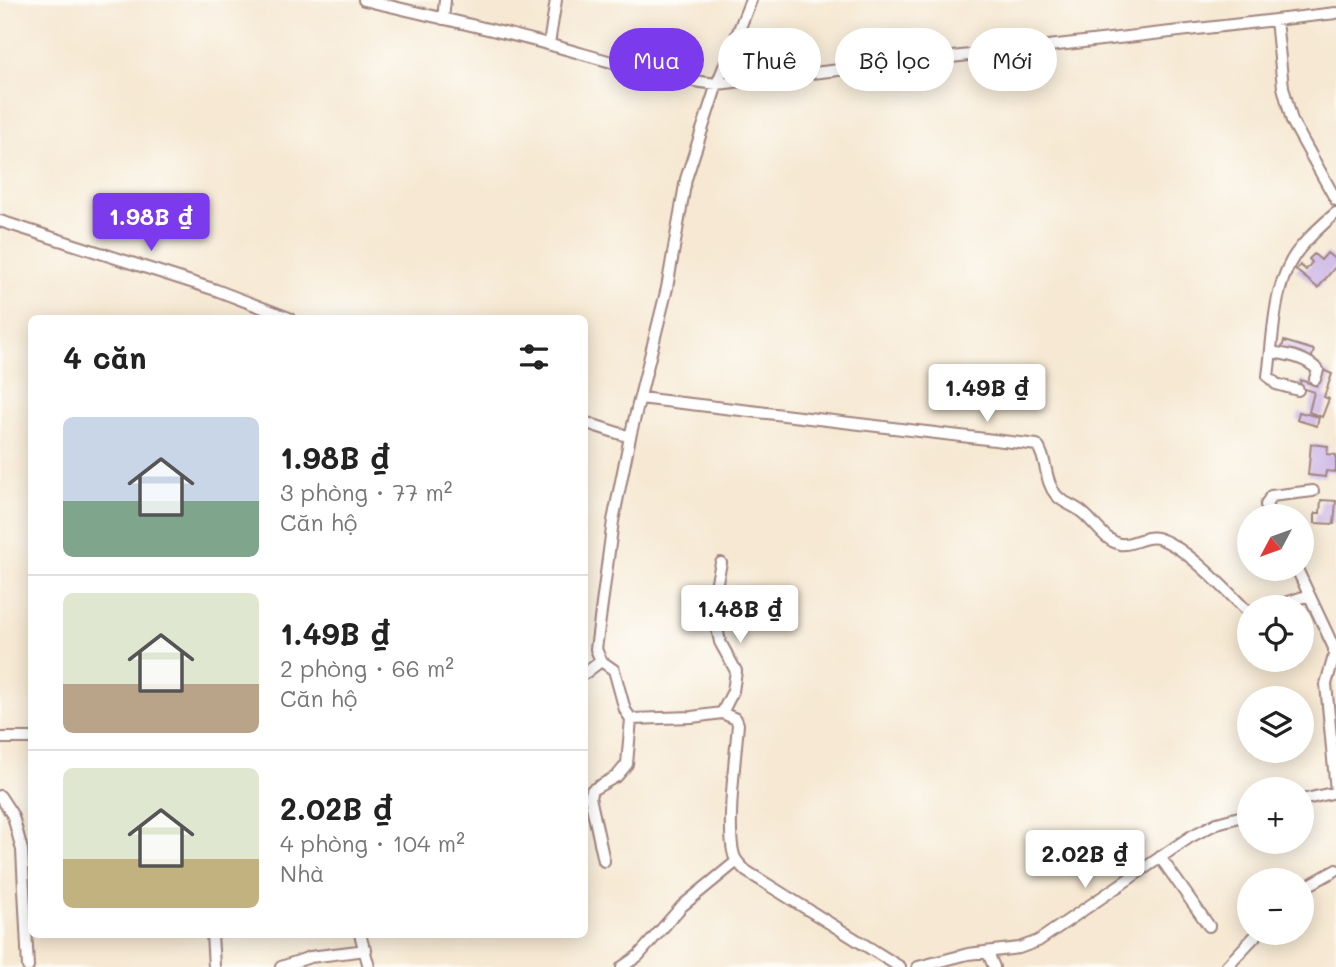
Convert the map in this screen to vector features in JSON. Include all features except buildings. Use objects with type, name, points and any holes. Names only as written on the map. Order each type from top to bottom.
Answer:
[{"type":"street","points":[[364,0],[549,44],[653,74],[717,84],[1336,13]]},
{"type":"street","points":[[443,19],[445,0]]},
{"type":"street","points":[[549,44],[556,0]]},
{"type":"street","points":[[604,861],[590,797],[592,790],[617,776],[627,764],[631,719],[625,710],[614,670],[601,661],[596,649],[613,521],[630,437],[667,288],[686,179],[717,84],[751,0]]},
{"type":"street","points":[[1276,20],[1283,88],[1292,121],[1336,200]]},
{"type":"street","points":[[1298,390],[1276,384],[1268,376],[1283,277],[1300,247],[1336,213]]},
{"type":"street","points":[[0,221],[216,290],[281,315]]},
{"type":"street","points":[[1271,352],[1311,363],[1318,370],[1315,379]]},
{"type":"street","points":[[640,398],[1037,445],[1042,452],[1050,485],[1055,494],[1078,509],[1109,538],[1125,544],[1157,538],[1209,574],[1237,601]]},
{"type":"street","points":[[588,423],[630,437]]},
{"type":"street","points":[[1267,504],[1271,496],[1313,491]]},
{"type":"street","points":[[721,563],[712,604],[720,642],[736,671],[733,691],[722,713]]},
{"type":"street","points":[[1303,581],[1309,595]]},
{"type":"street","points":[[1314,606],[1334,648],[1326,684],[1332,701],[1336,792],[1314,797]]},
{"type":"street","points":[[588,671],[601,661]]},
{"type":"street","points":[[631,719],[692,718],[722,713],[736,719],[738,724],[732,817],[737,861],[746,871],[900,967]]},
{"type":"street","points":[[0,738],[28,738]]},
{"type":"street","points":[[0,796],[13,816],[22,850],[28,967]]},
{"type":"street","points":[[918,967],[945,958],[1019,948],[1038,941],[1190,837],[1217,823],[1237,818]]},
{"type":"street","points":[[1160,857],[1209,926]]},
{"type":"street","points":[[630,966],[682,906],[737,861]]},
{"type":"street","points":[[1314,882],[1336,870]]},
{"type":"street","points":[[212,938],[214,967]]},
{"type":"street","points":[[362,938],[369,967]]},
{"type":"street","points":[[1226,967],[1247,945]]},
{"type":"street","points":[[281,967],[310,957],[366,950]]},
{"type":"street","points":[[988,953],[995,967]]}]
